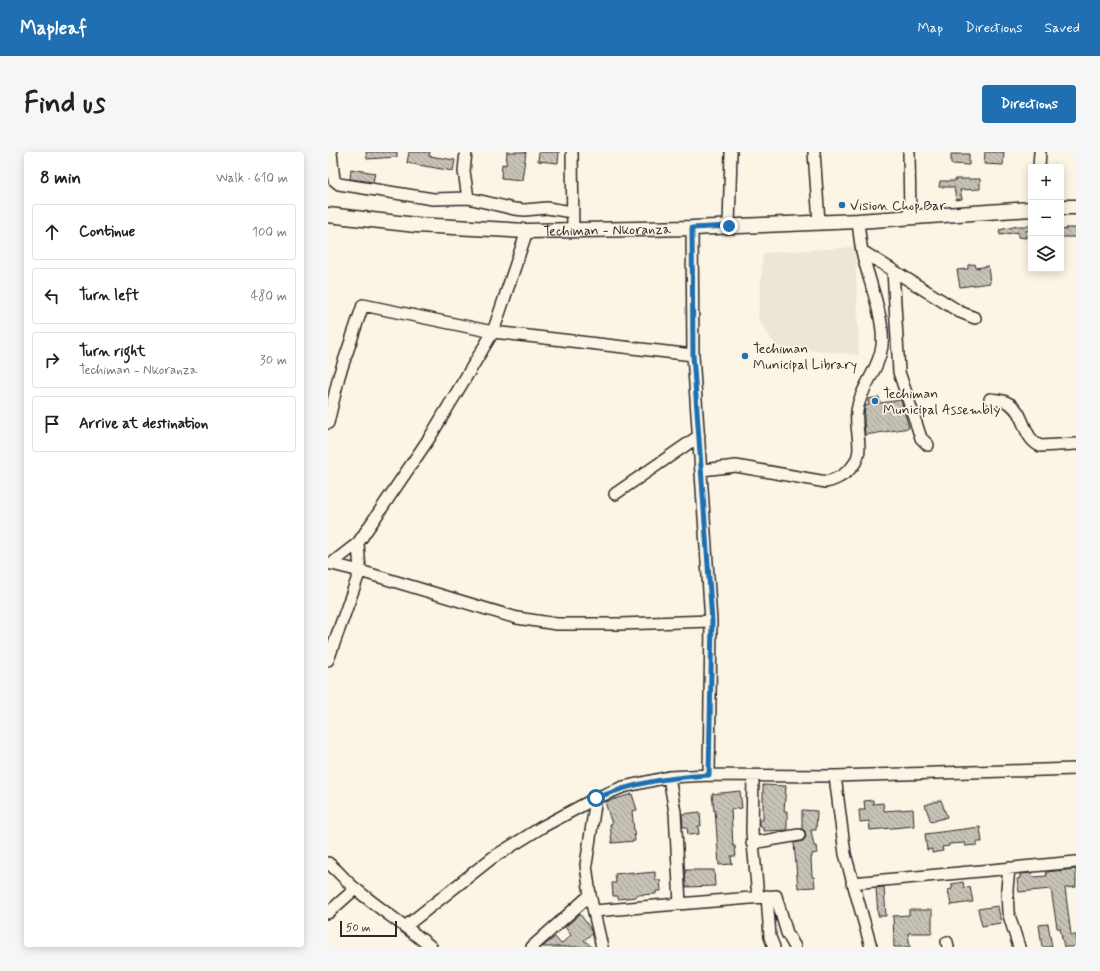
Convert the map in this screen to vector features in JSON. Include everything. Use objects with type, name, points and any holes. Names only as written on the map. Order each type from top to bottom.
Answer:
[{"type":"main road","points":[[1064,208],[1076,207]]},
{"type":"main road","name":"Techiman - Nkoranza","points":[[328,215],[416,225],[527,231],[692,228],[858,221],[1028,209]]},
{"type":"street","points":[[331,152],[334,180],[339,184],[433,199],[468,198],[514,209],[525,210],[547,208],[572,212]]},
{"type":"street","points":[[466,152],[464,171],[468,198]]},
{"type":"street","points":[[572,152],[573,230]]},
{"type":"street","points":[[729,226],[731,152]]},
{"type":"street","points":[[814,152],[819,222]]},
{"type":"street","points":[[909,152],[910,217]]},
{"type":"street","points":[[1039,164],[1040,152]]},
{"type":"street","points":[[702,470],[736,466],[826,482],[842,476],[851,468],[858,458],[860,446],[857,413],[858,404],[877,365],[882,340],[875,298],[862,251],[858,221]]},
{"type":"street","points":[[692,228],[693,355],[712,621],[709,775]]},
{"type":"street","points":[[329,564],[358,542],[430,437],[493,332],[527,231]]},
{"type":"street","points":[[862,251],[960,312],[975,318]]},
{"type":"street","points":[[893,270],[899,372],[921,438],[928,445]]},
{"type":"street","points":[[328,423],[338,376],[363,305],[493,332],[693,355]]},
{"type":"street","points":[[990,400],[1005,402],[1013,407],[1020,414],[1030,440],[1040,446],[1076,444]]},
{"type":"street","points":[[615,494],[699,436]]},
{"type":"street","points":[[328,660],[360,571],[358,542]]},
{"type":"street","points":[[329,564],[360,571],[517,618],[558,624],[620,624],[712,621]]},
{"type":"street","points":[[406,926],[492,858],[542,826],[596,798],[624,788],[669,778],[709,775],[836,776],[1076,769]]},
{"type":"street","points":[[753,776],[752,843],[770,937],[774,947]]},
{"type":"street","points":[[836,776],[844,848],[852,883],[871,947]]},
{"type":"street","points":[[669,778],[675,812],[680,904]]},
{"type":"street","points":[[596,798],[586,865],[590,895],[602,947]]},
{"type":"street","points":[[752,843],[799,835]]},
{"type":"street","points":[[852,883],[1076,862]]},
{"type":"street","points":[[328,863],[339,871],[355,889],[406,926],[431,947]]},
{"type":"street","points":[[1009,868],[1007,889],[1008,912],[1019,947]]},
{"type":"street","points":[[328,912],[355,889]]},
{"type":"street","points":[[532,947],[590,895]]},
{"type":"street","points":[[594,911],[776,896],[787,933],[795,947]]},
{"type":"shaded area","points":[[855,247],[859,355],[777,347],[758,320],[763,253]]},
{"type":"building","points":[[366,152],[397,152],[397,157],[367,159]]},
{"type":"building","points":[[409,152],[430,152],[429,156],[455,160],[453,171],[407,163]]},
{"type":"building","points":[[507,152],[526,152],[522,180],[501,178],[502,164],[506,165]]},
{"type":"building","points":[[539,152],[559,152],[558,163],[538,161]]},
{"type":"building","points":[[985,152],[1004,152],[1003,165],[984,164]]},
{"type":"building","points":[[951,154],[969,154],[969,165],[951,164]]},
{"type":"building","points":[[351,169],[375,173],[373,182],[350,179]]},
{"type":"building","points":[[955,179],[980,179],[980,189],[960,190],[962,199],[956,200],[954,187],[939,187],[940,181],[955,181]]},
{"type":"building","points":[[1018,226],[1028,226],[1026,238],[1018,237],[1018,232],[1000,235],[999,230]]},
{"type":"building","points":[[1066,228],[1076,228],[1076,237],[1064,237],[1064,230],[1066,230]]},
{"type":"building","points":[[975,264],[976,268],[988,266],[990,283],[960,287],[957,270],[968,269],[968,265]]},
{"type":"building","points":[[879,397],[880,403],[901,400],[909,428],[865,435],[865,406],[869,405],[868,399]]},
{"type":"building","points":[[763,785],[786,786],[784,811],[787,811],[787,830],[763,831],[763,827],[760,827],[760,820],[763,820]]},
{"type":"building","points":[[740,791],[742,808],[731,809],[733,846],[735,846],[736,856],[731,856],[732,864],[719,865],[715,810],[714,811],[712,794]]},
{"type":"building","points":[[632,794],[637,810],[632,811],[635,841],[612,843],[610,824],[612,824],[605,802]]},
{"type":"building","points":[[873,800],[873,804],[883,803],[884,811],[913,809],[914,826],[870,830],[869,821],[860,822],[859,810],[865,810],[864,801]]},
{"type":"building","points":[[941,800],[947,817],[931,822],[925,805]]},
{"type":"building","points":[[802,810],[817,811],[816,830],[811,830],[817,853],[812,854],[811,857],[812,877],[814,877],[815,887],[798,888],[794,843],[803,841],[806,837],[805,831],[802,829]]},
{"type":"building","points":[[700,812],[701,826],[698,826],[699,834],[688,835],[687,827],[683,827],[682,814]]},
{"type":"building","points":[[980,827],[982,842],[977,842],[977,845],[965,846],[965,843],[949,844],[949,846],[942,847],[943,851],[932,853],[932,849],[927,850],[925,834]]},
{"type":"building","points":[[1076,869],[1076,887],[1065,888],[1071,935],[1076,935],[1076,947],[1064,947],[1060,928],[1057,928],[1051,889],[1019,892],[1017,879],[1020,878],[1020,874],[1032,873],[1033,877],[1047,876],[1046,872]]},
{"type":"building","points":[[685,870],[714,870],[715,886],[686,887]]},
{"type":"building","points":[[633,872],[633,874],[655,872],[655,880],[660,880],[661,891],[656,891],[656,894],[636,895],[636,897],[618,899],[618,896],[613,896],[612,883],[616,883],[615,874]]},
{"type":"building","points":[[963,882],[964,888],[970,887],[973,902],[951,905],[948,890],[952,889],[952,884]]},
{"type":"building","points":[[884,887],[886,916],[878,916],[876,888]]},
{"type":"building","points":[[998,906],[1001,923],[982,926],[978,909]]},
{"type":"building","points":[[909,910],[932,910],[932,933],[908,933],[910,947],[894,947],[893,916],[909,915]]},
{"type":"building","points":[[580,914],[590,928],[592,934],[584,940],[592,947],[542,947],[555,937],[561,944],[571,935],[565,927]]},
{"type":"building","points":[[1048,924],[1052,947],[1042,947],[1039,925]]},
{"type":"place","name":"Vision Chop Bar","points":[[842,205]]},
{"type":"place","name":"Techiman Municipal Library","points":[[745,356]]},
{"type":"place","name":"Techiman Municipal Assembly","points":[[875,401]]},
{"type":"route","points":[[596,798],[647,782],[669,778],[709,775],[712,621],[693,355],[692,228],[729,226]]}]
